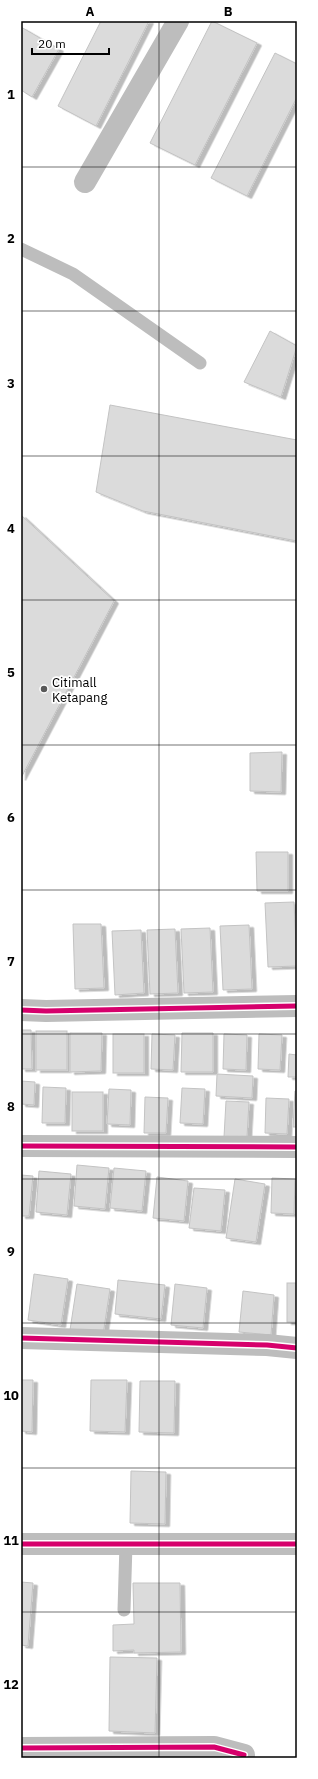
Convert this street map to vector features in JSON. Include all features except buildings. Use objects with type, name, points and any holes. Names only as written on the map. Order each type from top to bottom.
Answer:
[{"type":"street","points":[[85,182],[178,21]]},
{"type":"street","points":[[21,1010],[46,1011],[297,1006]]},
{"type":"street","points":[[21,1146],[297,1147]]},
{"type":"street","points":[[21,1338],[267,1345],[297,1348]]},
{"type":"street","points":[[21,1544],[297,1544]]},
{"type":"street","points":[[21,1748],[214,1747],[244,1755]]},
{"type":"lane","points":[[21,249],[73,274],[200,363]]},
{"type":"lane","points":[[124,1610],[126,1544]]},
{"type":"cycle path","points":[[21,1010],[46,1011],[297,1006]]},
{"type":"cycle path","points":[[21,1146],[297,1147]]},
{"type":"cycle path","points":[[21,1338],[267,1345],[297,1348]]},
{"type":"cycle path","points":[[21,1544],[297,1544]]},
{"type":"cycle path","points":[[21,1748],[214,1747],[244,1755]]},
{"type":"place","name":"Citimall Ketapang","points":[[44,689]]}]
